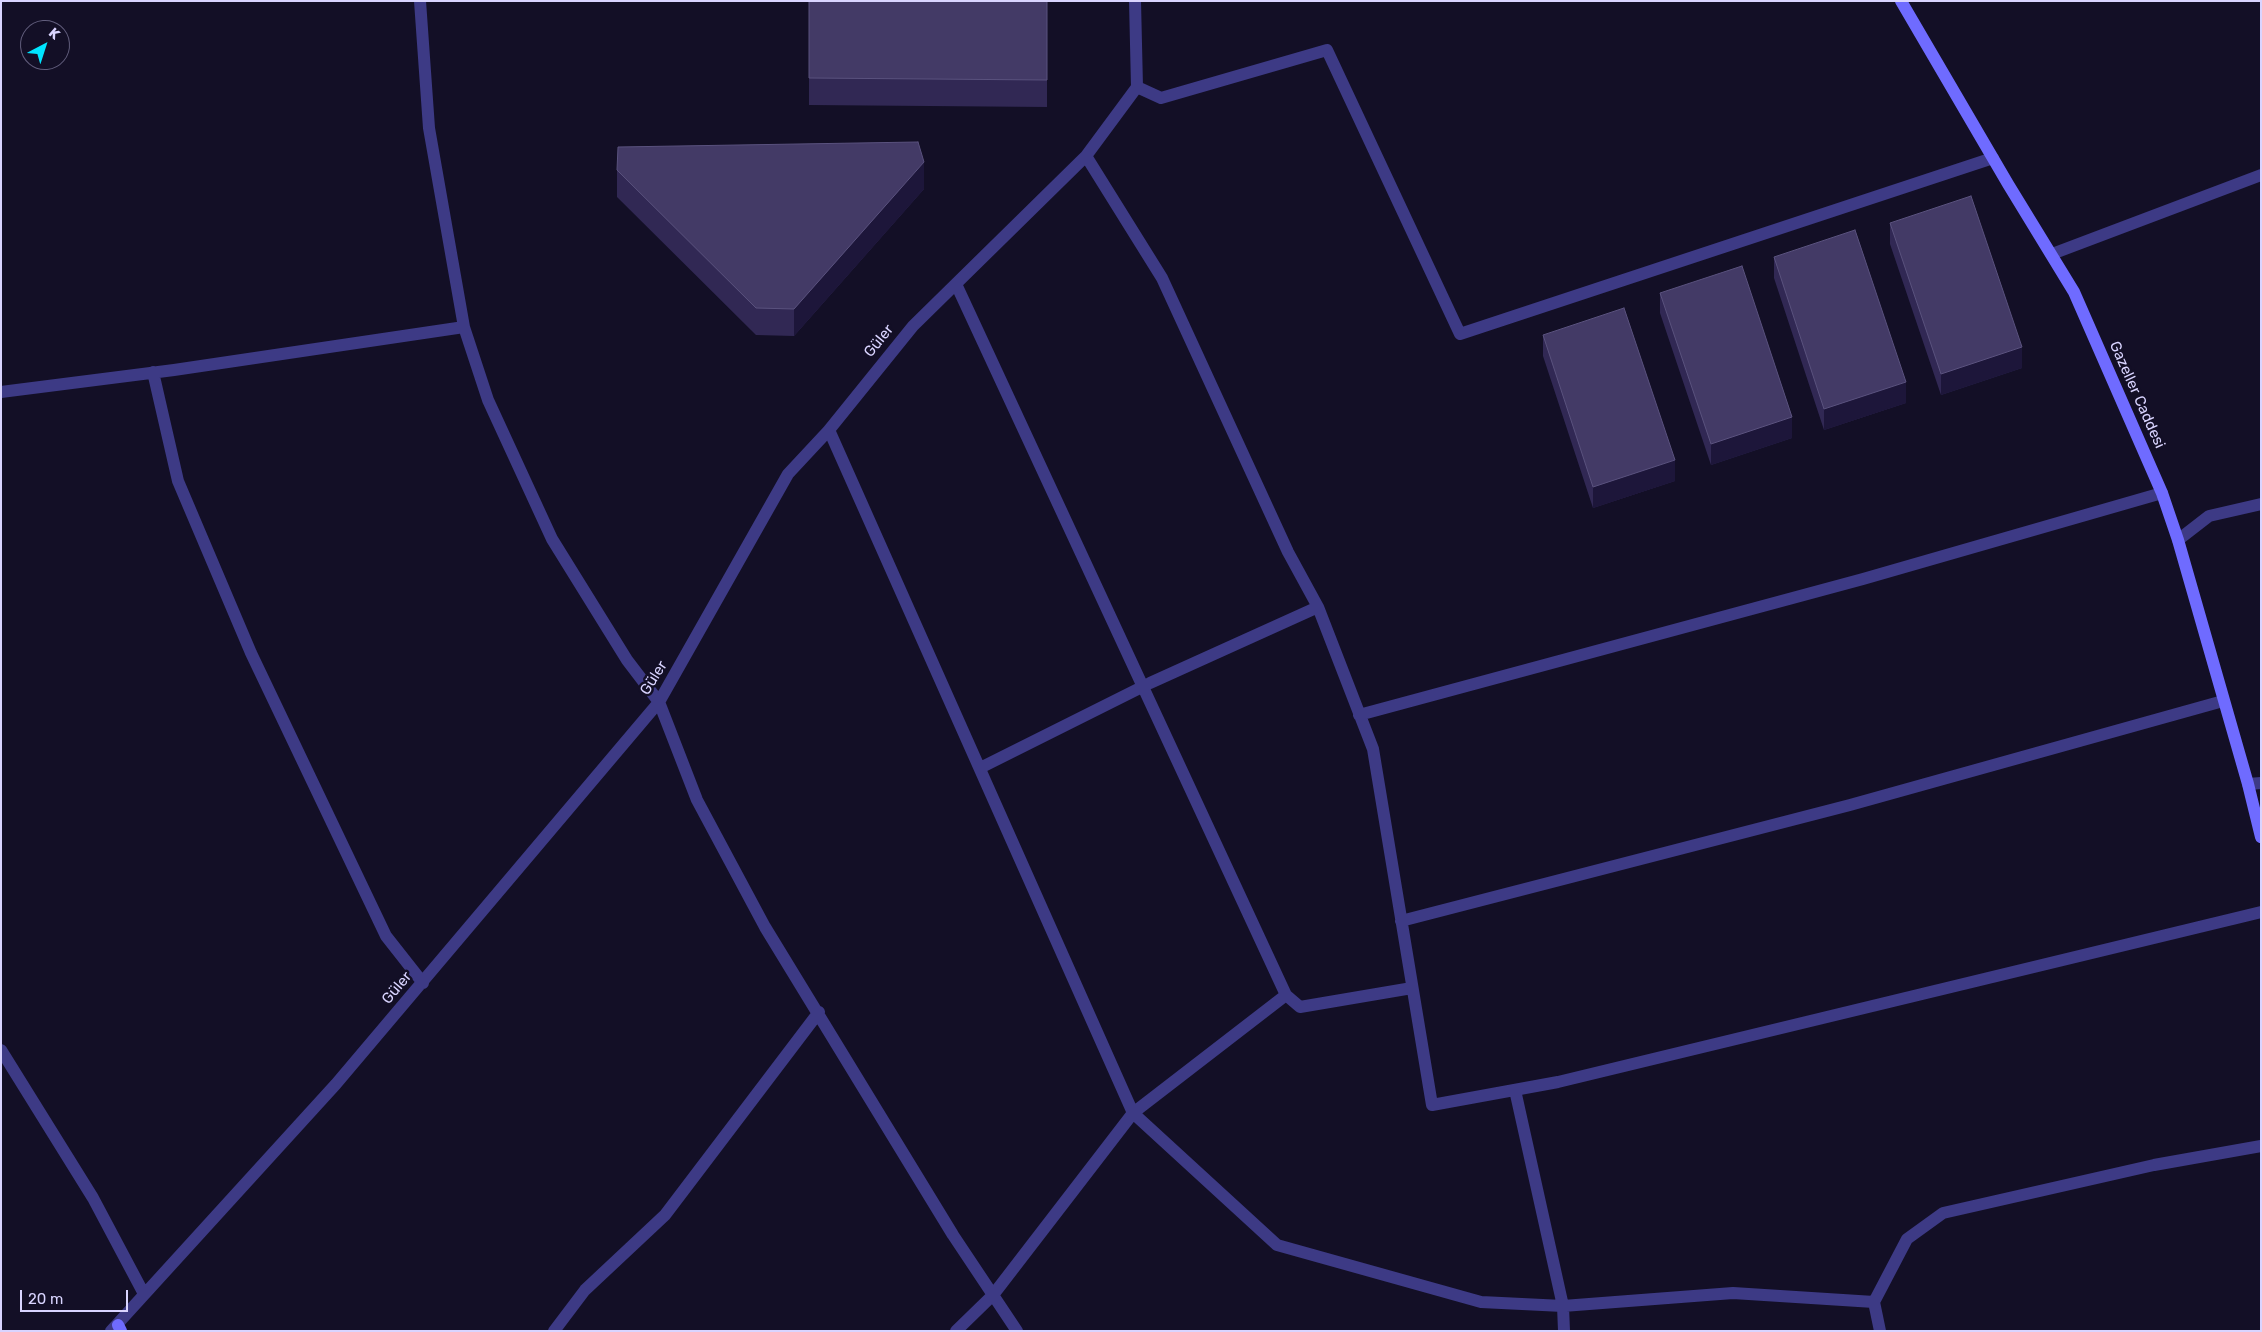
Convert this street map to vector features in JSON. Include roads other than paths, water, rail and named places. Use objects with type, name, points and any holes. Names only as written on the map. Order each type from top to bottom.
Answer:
[{"type":"street","points":[[420,1],[429,128],[464,327],[488,400],[552,538],[627,660],[659,702],[696,800],[765,927],[953,1235],[1016,1331]]},
{"type":"street","points":[[1135,1],[1137,87],[1161,98],[1327,50],[1460,334],[1992,158]]},
{"type":"street","name":"Gazeller Caddesi","points":[[1901,1],[1992,158],[2074,292],[2162,493],[2178,540],[2223,701],[2254,783],[2261,836]]},
{"type":"street","name":"Güler","points":[[117,1329],[144,1294],[336,1084],[659,702],[788,474],[829,430],[913,326],[1086,156],[1137,87]]},
{"type":"street","points":[[1086,156],[1162,278],[1288,552],[1318,607],[1373,750],[1432,1105],[1558,1082],[2261,912]]},
{"type":"street","points":[[2052,254],[2261,175]]},
{"type":"street","points":[[956,284],[1286,995],[1300,1007],[1412,988]]},
{"type":"street","points":[[1,392],[464,327]]},
{"type":"street","points":[[154,372],[178,481],[251,652],[386,936],[423,983]]},
{"type":"street","points":[[829,430],[888,567],[980,768],[1133,1113],[1277,1245],[1481,1302],[1563,1306],[1733,1293],[1874,1302]]},
{"type":"street","points":[[1360,715],[1863,579],[2162,493]]},
{"type":"street","points":[[2178,540],[2209,516],[2261,504]]},
{"type":"street","points":[[980,768],[1142,687],[1318,607]]},
{"type":"street","points":[[1401,921],[1850,804],[2223,701]]},
{"type":"street","points":[[956,1331],[993,1295],[1133,1113],[1286,995]]},
{"type":"street","points":[[554,1331],[585,1290],[665,1216],[818,1012]]},
{"type":"street","points":[[1,1050],[93,1198],[144,1294]]},
{"type":"street","points":[[1515,1090],[1563,1306],[1564,1331]]},
{"type":"street","points":[[1880,1331],[1874,1302],[1907,1239],[1943,1213],[2154,1165],[2261,1146]]}]
